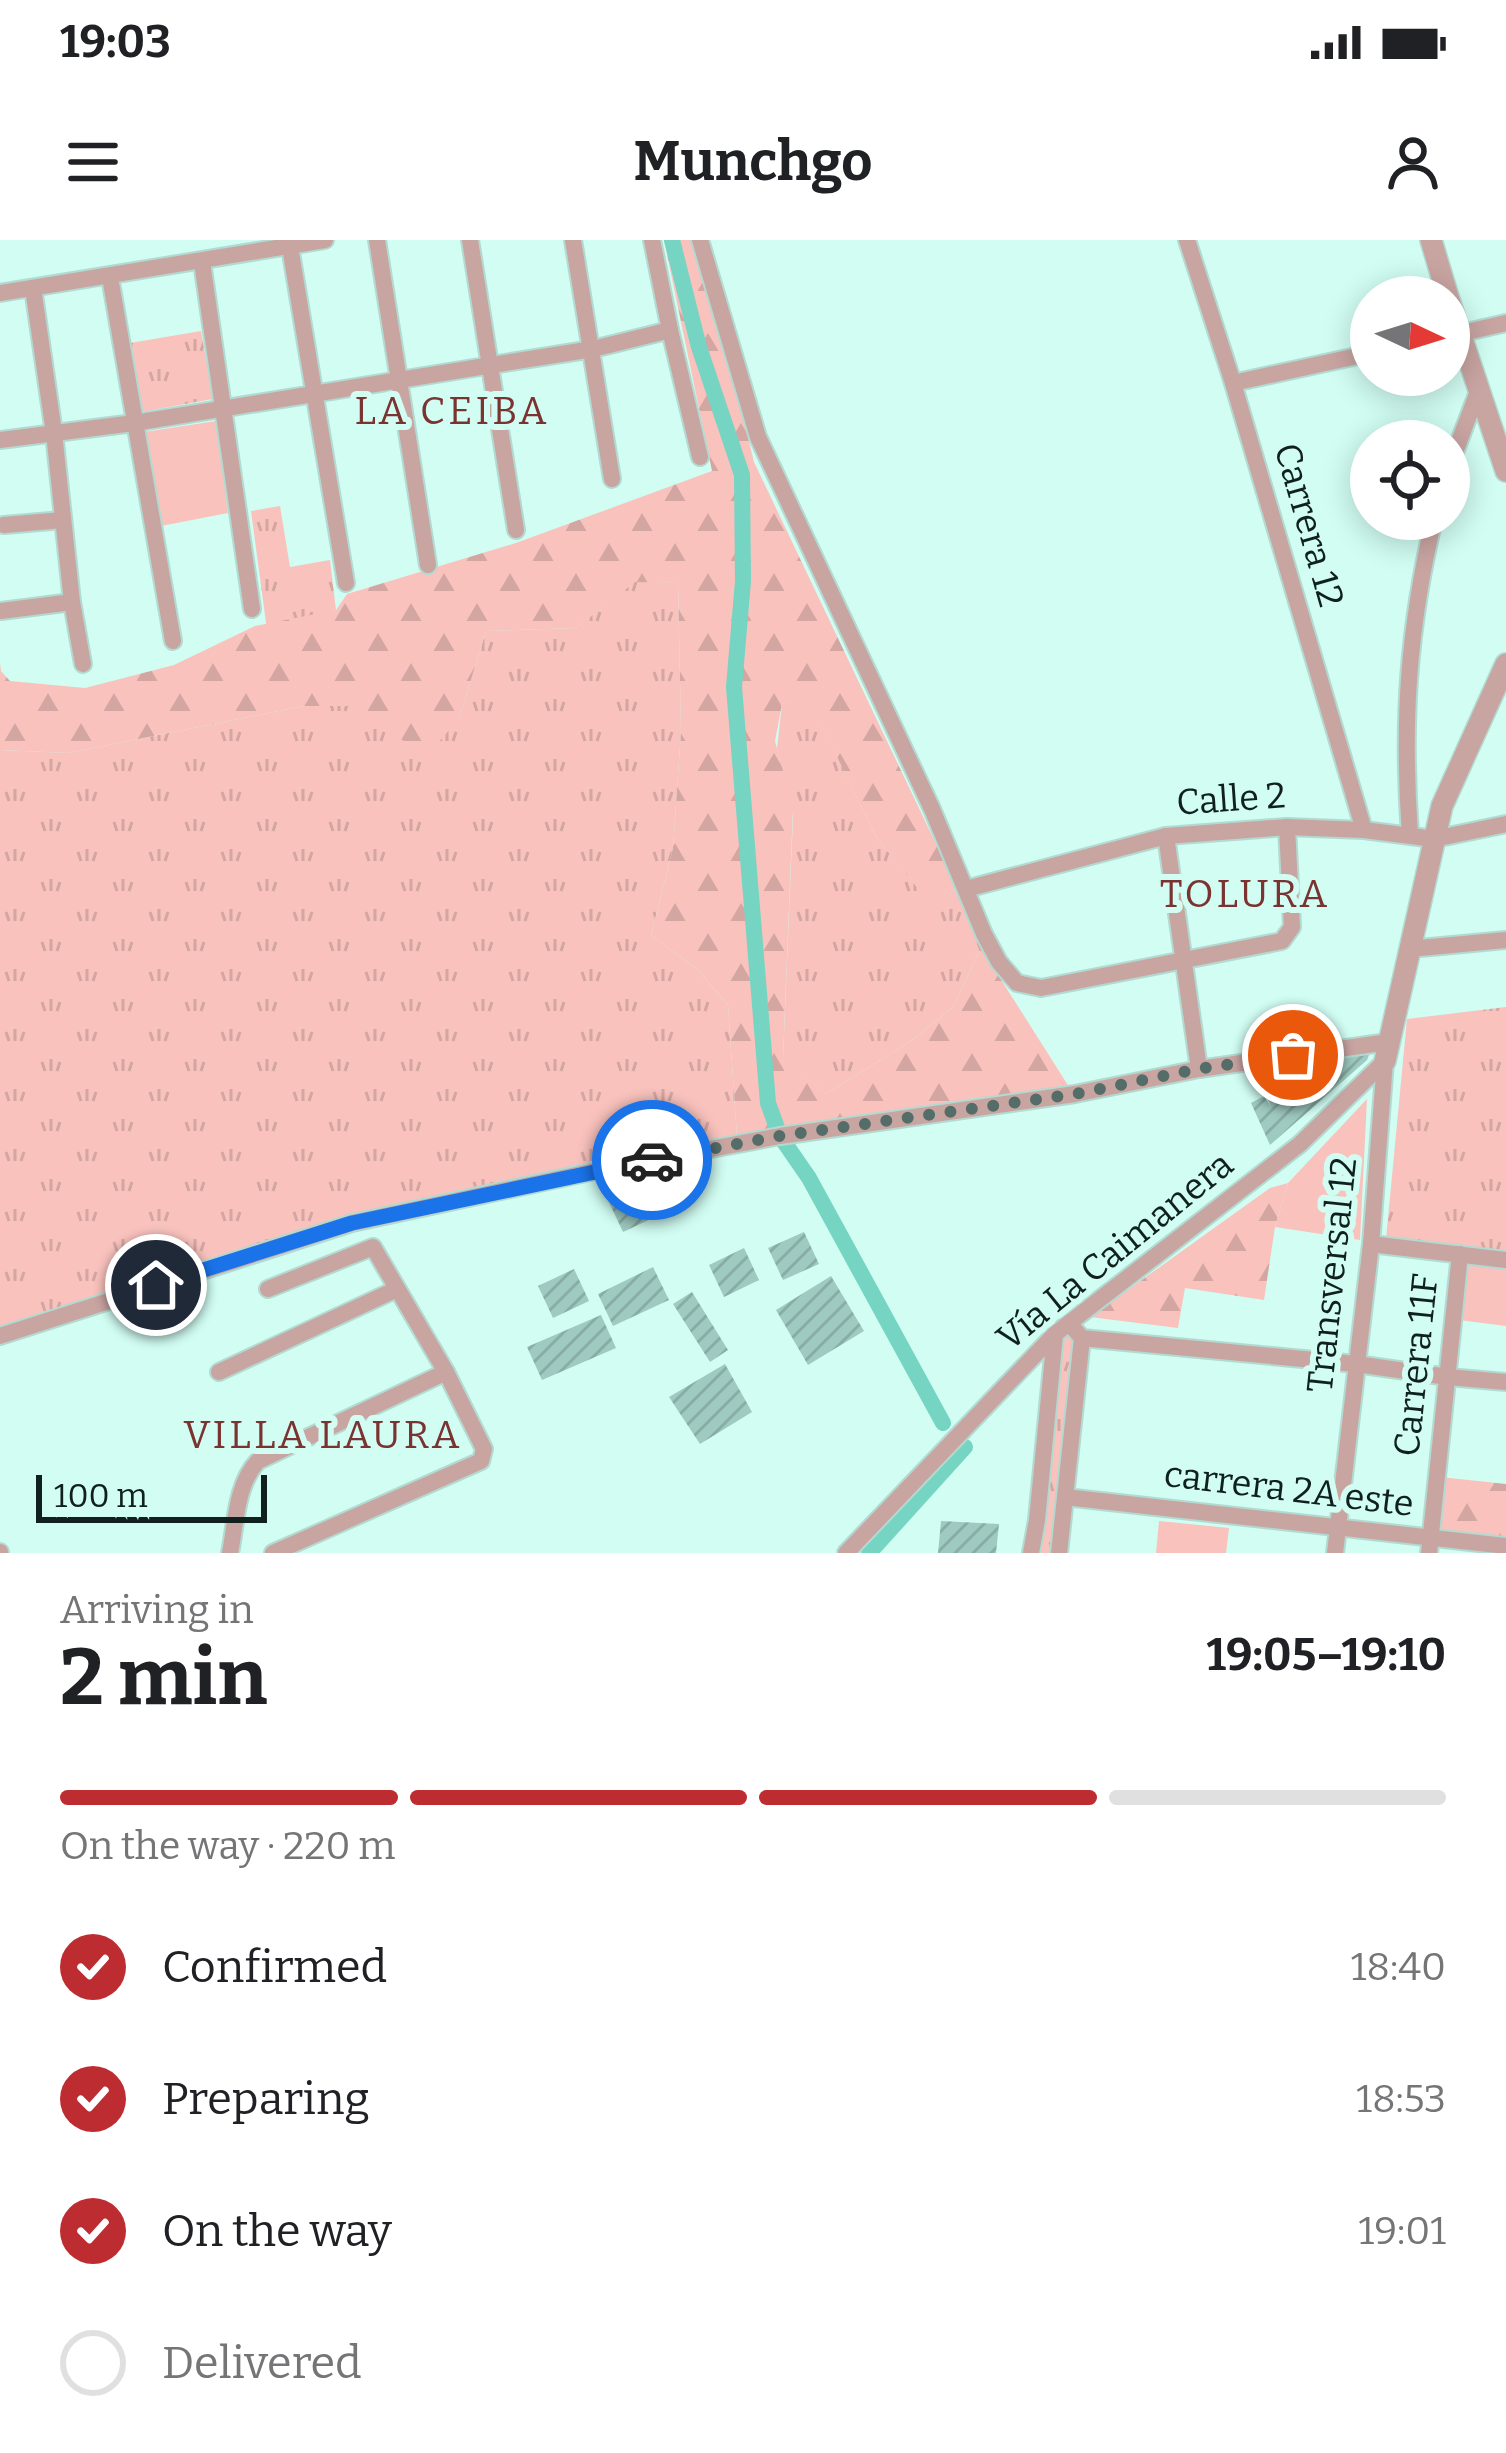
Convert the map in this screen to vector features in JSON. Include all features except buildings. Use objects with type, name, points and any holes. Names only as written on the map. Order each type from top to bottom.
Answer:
[{"type":"street","points":[[0,293],[325,240]]},
{"type":"street","points":[[377,240],[428,565]]},
{"type":"street","points":[[470,240],[516,530]]},
{"type":"street","points":[[573,240],[612,479]]},
{"type":"street","points":[[652,240],[700,457]]},
{"type":"street","points":[[700,240],[758,437],[932,808],[984,934],[1017,983],[1041,988],[1282,940],[1292,926],[1287,827]]},
{"type":"street","name":"Carrera 12","points":[[1187,240],[1364,830]]},
{"type":"street","points":[[1431,240],[1442,276]]},
{"type":"street","points":[[290,247],[346,583]]},
{"type":"street","points":[[202,262],[252,609]]},
{"type":"street","points":[[110,277],[173,641]]},
{"type":"street","points":[[33,288],[83,664]]},
{"type":"street","points":[[1470,331],[1506,323]]},
{"type":"street","points":[[0,440],[592,349],[670,330]]},
{"type":"street","points":[[1233,383],[1350,358]]},
{"type":"street","points":[[1470,370],[1506,471]]},
{"type":"street","points":[[1467,420],[1479,389]]},
{"type":"street","points":[[4,525],[63,520]]},
{"type":"street","points":[[1410,835],[1406,705],[1411,640],[1429,540]]},
{"type":"street","points":[[1,611],[72,602]]},
{"type":"street","name":"Transversal 12","points":[[1335,1553],[1371,1244],[1387,1051],[1442,806],[1506,664]]},
{"type":"street","name":"Calle 2","points":[[966,889],[1166,836],[1287,827],[1434,838],[1506,824]]},
{"type":"street","points":[[1166,836],[1198,1069]]},
{"type":"street","points":[[1409,950],[1506,940]]},
{"type":"street","points":[[0,1336],[331,1229],[604,1169],[780,1136],[1075,1094],[1198,1069],[1387,1051]]},
{"type":"street","name":"Vía La Caimanera","points":[[846,1553],[1062,1328],[1300,1144],[1387,1051]]},
{"type":"street","points":[[1371,1244],[1506,1260]]},
{"type":"street","points":[[268,1289],[373,1247],[446,1372],[484,1450],[481,1461],[274,1553]]},
{"type":"street","name":"Carrera 11F","points":[[1430,1546],[1460,1254]]},
{"type":"street","points":[[219,1372],[398,1289]]},
{"type":"street","points":[[1031,1553],[1062,1328],[1082,1338],[1506,1382]]},
{"type":"street","points":[[1059,1553],[1082,1338]]},
{"type":"street","points":[[230,1553],[248,1471],[258,1461],[446,1372]]},
{"type":"street","name":"carrera 2A este","points":[[1065,1497],[1337,1529],[1430,1546],[1506,1546]]},
{"type":"green space","points":[[664,240],[700,240],[754,462],[955,890],[931,905],[875,835],[809,699],[782,704],[775,741],[793,808],[783,1058],[826,1094],[911,1041],[953,1007],[981,948],[1071,1090],[976,1098],[737,1137],[728,1005],[697,969],[651,935],[673,848],[681,731],[678,583],[635,582],[576,628],[486,631],[459,719],[430,752],[388,734],[358,706],[304,706],[68,753],[0,750],[0,663],[10,681],[85,688],[174,665],[255,626],[336,610],[347,594],[516,543],[712,471]]},
{"type":"green space","points":[[201,331],[213,399],[141,412],[130,343]]},
{"type":"green space","points":[[216,421],[228,513],[161,526],[144,432]]},
{"type":"green space","points":[[280,506],[290,567],[330,560],[336,610],[267,630],[251,511]]},
{"type":"green space","points":[[635,581],[678,583],[681,731],[673,848],[651,935],[697,969],[728,1005],[737,1137],[364,1211],[0,1327],[0,750],[68,753],[374,696],[459,719],[486,631],[576,628]]},
{"type":"green space","points":[[809,698],[875,835],[931,904],[955,890],[981,948],[953,1007],[911,1041],[826,1094],[783,1059],[793,816],[777,748],[782,704]]},
{"type":"green space","points":[[1506,1007],[1506,1257],[1386,1239],[1407,1019]]},
{"type":"green space","points":[[1367,1099],[1360,1240],[1275,1227],[1288,1183]]},
{"type":"green space","points":[[1288,1183],[1275,1227],[1264,1300],[1185,1288],[1178,1328],[1090,1317],[1270,1188]]},
{"type":"green space","points":[[1466,1265],[1506,1269],[1506,1326],[1459,1320]]},
{"type":"green space","points":[[1065,1330],[1077,1339],[1054,1553],[1034,1553],[1058,1335]]},
{"type":"green space","points":[[1440,1477],[1506,1484],[1506,1540],[1434,1532]]},
{"type":"green space","points":[[1159,1521],[1229,1528],[1226,1553],[1156,1553]]},
{"type":"waterway","points":[[672,240],[699,347],[742,475],[743,581],[734,687],[768,1103],[780,1136],[809,1178],[943,1423]]},
{"type":"waterway","points":[[869,1553],[965,1447]]},
{"type":"way so far","points":[[652,1160],[1293,1055]]},
{"type":"district","name":"LA CEIBA","points":[[452,411]]},
{"type":"district","name":"TOLURA","points":[[1245,894]]},
{"type":"district","name":"VILLA LAURA","points":[[323,1435]]},
{"type":"route","points":[[156,1285],[352,1223],[652,1160]]}]
